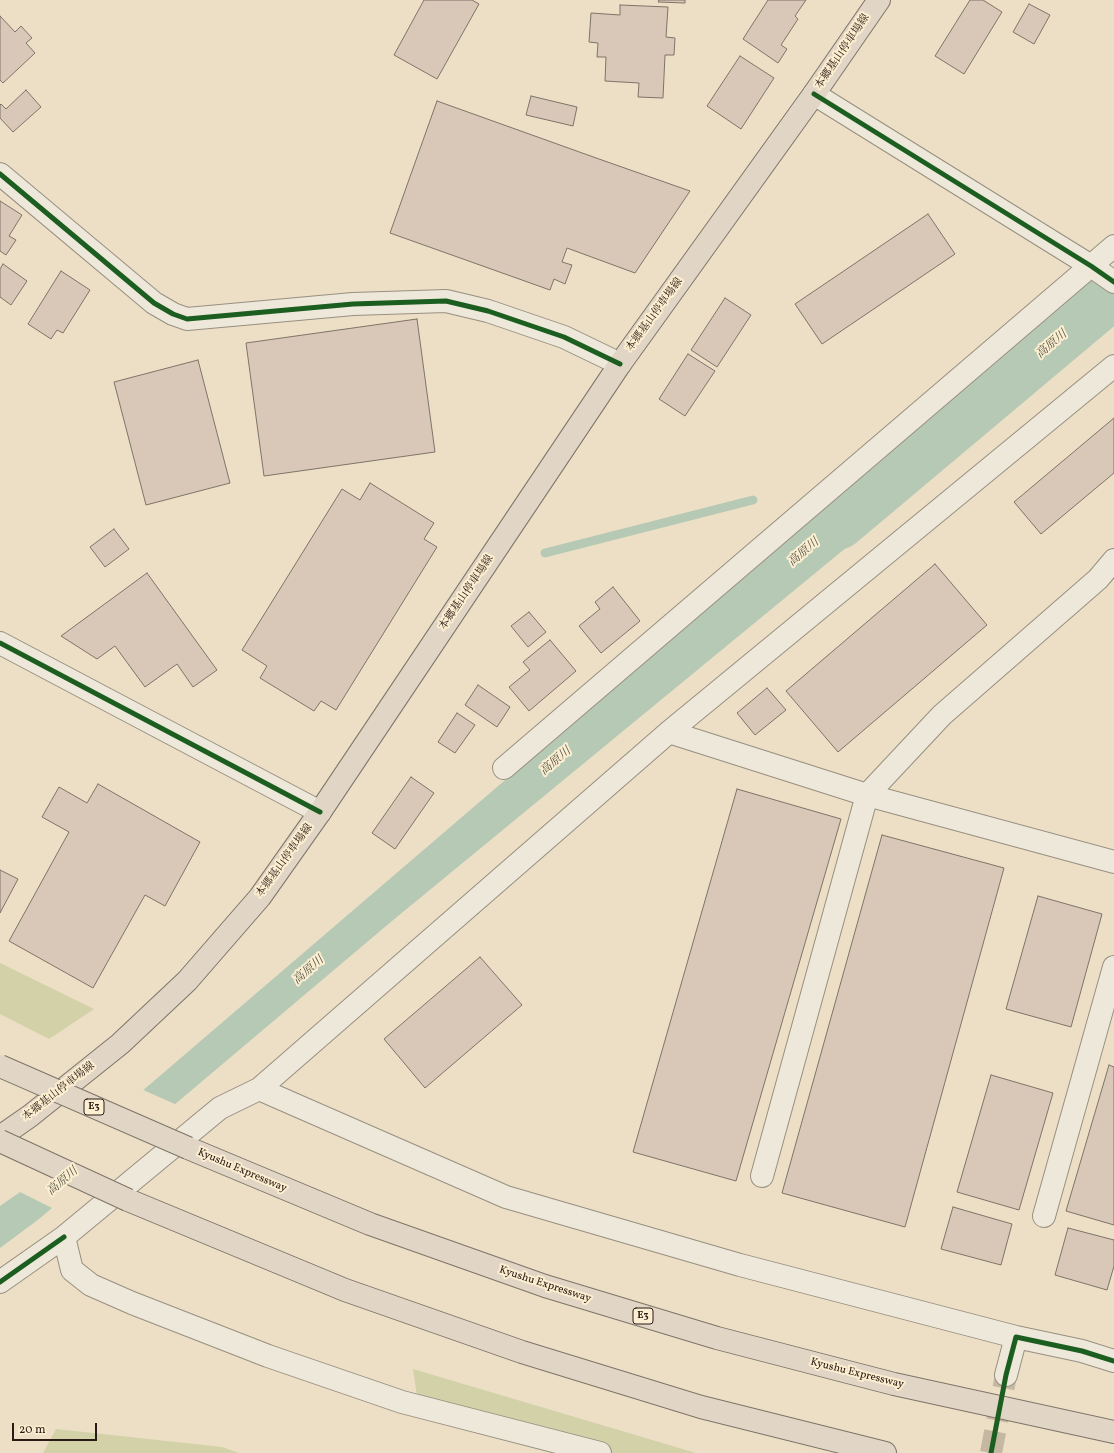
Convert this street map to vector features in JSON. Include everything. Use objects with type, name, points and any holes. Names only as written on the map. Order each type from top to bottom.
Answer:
[{"type":"main road","name":"本郷基山停車場線","points":[[0,1137],[30,1116],[120,1044],[187,980],[260,897],[320,812],[620,364],[814,94],[879,0]]},
{"type":"main road","name":"Kyushu Expressway","points":[[0,1066],[188,1148],[370,1224],[560,1290],[717,1338],[894,1384],[1114,1432]]},
{"type":"main road","points":[[0,1141],[128,1200],[345,1290],[522,1352],[701,1407],[885,1453]]},
{"type":"street","points":[[814,94],[1101,273]]},
{"type":"street","points":[[0,174],[154,303],[173,314],[187,319],[353,304],[446,301],[488,311],[564,337],[620,364]]},
{"type":"street","points":[[504,768],[1101,273],[1114,246]]},
{"type":"street","points":[[0,1282],[64,1237],[220,1108],[259,1090],[669,732],[1114,366]]},
{"type":"street","points":[[762,1176],[867,795],[942,715],[1098,579],[1114,560]]},
{"type":"street","points":[[0,643],[320,812]]},
{"type":"street","points":[[669,732],[867,795],[1114,862]]},
{"type":"street","points":[[1044,1216],[1114,967]]},
{"type":"street","points":[[259,1090],[506,1198],[740,1265],[1016,1337],[1082,1351],[1114,1361]]},
{"type":"street","points":[[64,1237],[72,1270],[92,1285],[132,1303],[268,1356],[402,1402],[600,1453]]},
{"type":"street","points":[[1006,1375],[1016,1337]]},
{"type":"shaded area","points":[[0,963],[94,1009],[49,1039],[0,1014]]},
{"type":"shaded area","points":[[413,1369],[696,1453],[556,1453],[420,1416]]},
{"type":"shaded area","points":[[56,1429],[222,1447],[239,1453],[43,1453]]},
{"type":"water","points":[[867,470],[920,487],[392,921],[39,1219],[0,1248],[0,1206],[43,1176]]},
{"type":"pier","points":[[141,1089],[177,1105],[54,1209],[18,1191],[42,1174]]},
{"type":"building","points":[[424,0],[472,0],[479,4],[437,79],[394,55]]},
{"type":"building","points":[[659,0],[685,0],[685,3],[658,2]]},
{"type":"building","points":[[768,0],[806,0],[795,16],[798,19],[781,45],[787,49],[778,63],[743,39]]},
{"type":"building","points":[[970,0],[983,0],[1002,12],[964,74],[935,56]]},
{"type":"building","points":[[1029,4],[1050,15],[1034,44],[1013,32]]},
{"type":"building","points":[[620,5],[668,7],[666,37],[675,38],[674,55],[665,55],[663,98],[638,97],[639,83],[605,81],[606,57],[597,57],[598,43],[589,42],[591,13],[620,15]]},
{"type":"building","points":[[0,16],[15,32],[21,26],[32,38],[26,43],[35,53],[3,83],[0,80]]},
{"type":"building","points":[[740,56],[774,78],[741,129],[707,106]]},
{"type":"building","points":[[26,90],[41,107],[13,132],[0,118],[0,105],[1,104],[6,109]]},
{"type":"building","points":[[531,96],[577,107],[573,126],[526,115]]},
{"type":"building","points":[[437,101],[690,191],[635,273],[567,248],[562,262],[572,265],[565,284],[554,279],[550,290],[390,233]]},
{"type":"building","points":[[0,201],[22,215],[9,236],[16,240],[6,255],[0,251]]},
{"type":"building","points":[[928,214],[955,254],[822,344],[795,304]]},
{"type":"building","points":[[3,264],[27,281],[11,305],[0,297],[0,269]]},
{"type":"building","points":[[61,271],[90,290],[63,333],[57,330],[51,339],[28,324]]},
{"type":"building","points":[[725,298],[751,315],[717,367],[691,350]]},
{"type":"building","points":[[417,319],[435,452],[264,476],[246,343]]},
{"type":"building","points":[[688,354],[715,371],[685,416],[659,399]]},
{"type":"building","points":[[198,360],[230,483],[146,505],[114,382]]},
{"type":"building","points":[[1114,418],[1114,473],[1041,534],[1014,502]]},
{"type":"building","points":[[370,483],[434,523],[424,539],[437,547],[336,710],[321,701],[314,711],[260,678],[267,666],[242,650],[342,489],[360,500]]},
{"type":"building","points":[[114,529],[129,549],[105,567],[90,547]]},
{"type":"building","points":[[935,564],[987,625],[838,752],[786,691]]},
{"type":"building","points":[[147,573],[217,670],[193,687],[177,664],[145,687],[115,646],[97,659],[61,636]]},
{"type":"building","points":[[613,587],[640,621],[601,653],[579,626],[600,609],[595,602]]},
{"type":"building","points":[[529,612],[546,632],[528,647],[511,626]]},
{"type":"building","points":[[550,640],[576,671],[529,711],[509,687],[530,670],[523,662]]},
{"type":"building","points":[[478,685],[510,707],[497,727],[465,705]]},
{"type":"building","points":[[767,688],[786,710],[755,735],[737,713]]},
{"type":"building","points":[[457,713],[475,725],[455,753],[438,742]]},
{"type":"building","points":[[411,777],[434,793],[395,849],[372,833]]},
{"type":"building","points":[[98,784],[200,842],[165,906],[145,895],[93,988],[9,941],[69,832],[42,817],[59,787],[87,803]]},
{"type":"building","points":[[737,789],[841,819],[736,1181],[633,1152]]},
{"type":"building","points":[[882,835],[1004,868],[905,1227],[782,1193]]},
{"type":"building","points":[[0,870],[18,879],[0,913]]},
{"type":"building","points":[[1038,896],[1102,914],[1071,1027],[1006,1009]]},
{"type":"building","points":[[480,957],[522,1005],[425,1088],[384,1039]]},
{"type":"building","points":[[1109,1065],[1114,1067],[1114,1225],[1066,1211]]},
{"type":"building","points":[[991,1075],[1053,1093],[1019,1210],[957,1192]]},
{"type":"building","points":[[953,1207],[1012,1224],[1001,1265],[941,1249]]},
{"type":"building","points":[[1068,1228],[1114,1240],[1114,1266],[1107,1290],[1055,1275]]},
{"type":"waterway","name":"高原川","points":[[839,524],[1114,293]]},
{"type":"waterway","points":[[545,553],[753,500]]},
{"type":"tunnel","points":[[991,1453],[1006,1375]]},
{"type":"cycle path","points":[[814,94],[1091,266],[1114,282]]},
{"type":"cycle path","points":[[0,174],[154,303],[173,314],[187,319],[353,304],[446,301],[488,311],[564,337],[620,364]]},
{"type":"cycle path","points":[[0,643],[320,812]]},
{"type":"cycle path","points":[[0,1282],[64,1237]]},
{"type":"cycle path","points":[[991,1453],[1006,1375],[1016,1337],[1082,1351],[1114,1361]]}]
